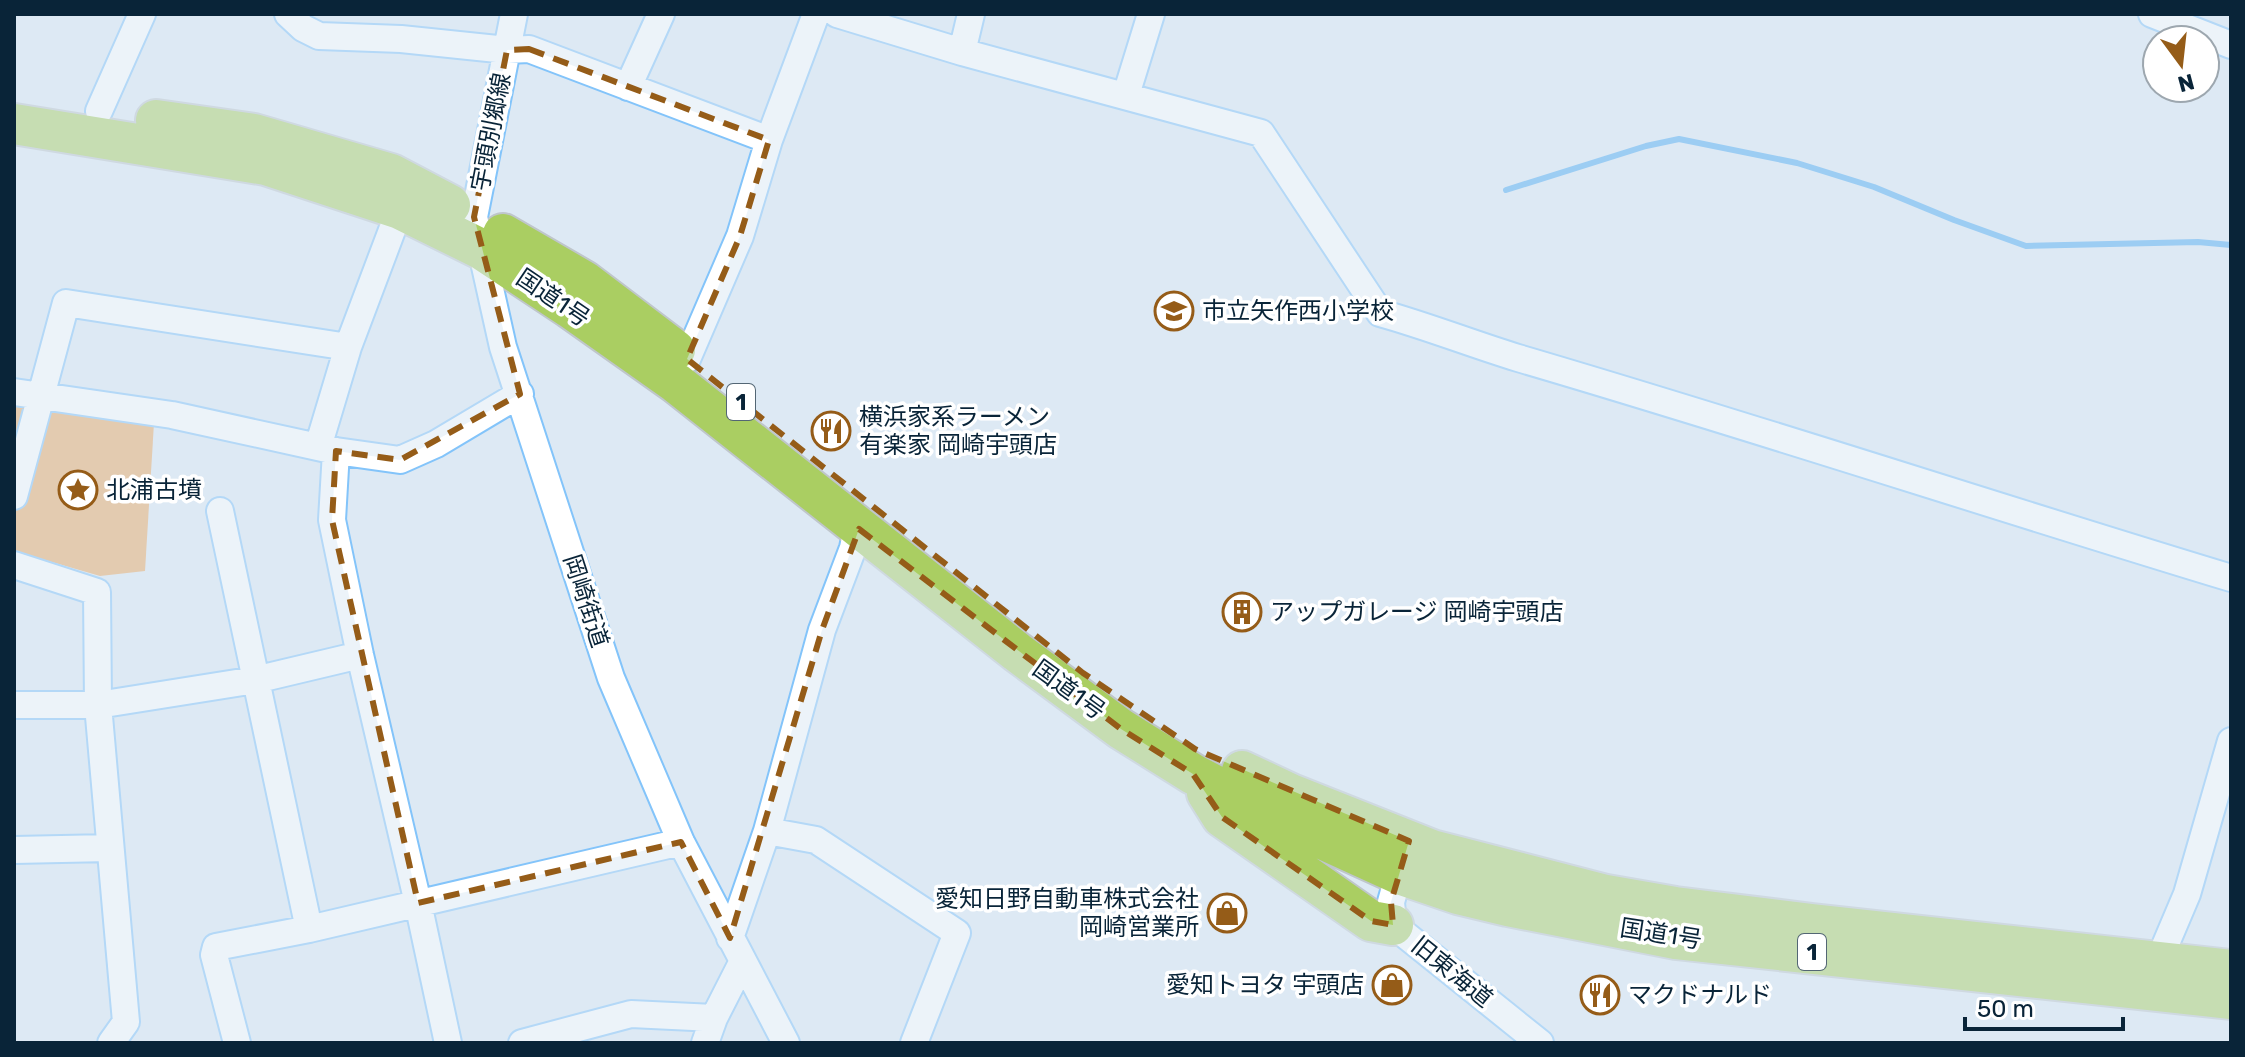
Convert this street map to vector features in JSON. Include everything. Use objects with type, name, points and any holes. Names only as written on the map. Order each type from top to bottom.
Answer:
[{"type":"highway","name":"国道1号","points":[[14,98],[254,134],[391,174],[477,233],[570,308],[676,383],[857,528],[1121,729],[1193,774],[1285,822],[1404,857],[1432,850],[1606,895],[1675,907],[2231,970]]},
{"type":"highway","name":"国道1号","points":[[14,124],[266,165],[477,233],[584,281],[1083,673],[1195,749],[1291,794],[1404,857],[1458,894],[1676,939],[2231,999]]},
{"type":"highway","points":[[1193,774],[1222,817],[1371,921],[1393,925]]},
{"type":"street","points":[[99,111],[142,14]]},
{"type":"street","points":[[288,14],[303,28],[319,36],[529,49],[769,140]]},
{"type":"street","name":"宇頭別郷線","points":[[477,233],[514,14]]},
{"type":"street","points":[[628,87],[661,14]]},
{"type":"street","points":[[687,359],[740,236],[769,140],[816,14]]},
{"type":"street","points":[[837,14],[962,52],[1261,133],[1380,313],[2231,578]]},
{"type":"street","points":[[962,52],[971,14]]},
{"type":"street","points":[[1126,95],[1151,14]]},
{"type":"street","points":[[2152,14],[2231,45]]},
{"type":"street","points":[[400,209],[348,347],[327,449],[332,520],[448,1043]]},
{"type":"street","name":"岡崎街道","points":[[477,233],[503,347],[611,678],[681,842],[786,1043]]},
{"type":"street","points":[[14,496],[66,303],[348,347]]},
{"type":"street","points":[[14,392],[172,415],[327,449],[400,460],[436,444],[520,394]]},
{"type":"street","points":[[220,511],[309,929]]},
{"type":"street","points":[[705,1043],[737,949],[822,630],[853,548],[857,528]]},
{"type":"street","points":[[14,565],[97,592],[98,705],[126,1022],[111,1043]]},
{"type":"street","points":[[14,705],[98,705],[255,680],[360,655]]},
{"type":"street","points":[[2159,960],[2187,894],[2231,741]]},
{"type":"street","points":[[767,831],[816,840],[957,933],[914,1043]]},
{"type":"street","points":[[237,1043],[214,955],[216,947],[309,929],[681,842]]},
{"type":"street","points":[[14,850],[109,848]]},
{"type":"street","name":"旧東海道","points":[[1404,857],[1391,902],[1393,925],[1540,1043]]},
{"type":"street","points":[[522,1043],[631,1014],[714,1018]]},
{"type":"highlighted area","points":[[529,49],[769,140],[740,236],[687,359],[1083,673],[1195,749],[1409,841],[1391,902],[1393,925],[1371,921],[1222,817],[1193,774],[1121,729],[859,529],[822,630],[730,938],[681,842],[418,903],[332,520],[336,451],[400,460],[520,394],[474,217],[507,50]]},
{"type":"shaded area","points":[[14,398],[154,423],[145,571],[100,576],[14,551]]},
{"type":"waterway","points":[[1506,190],[1646,146],[1679,139],[1797,163],[1874,187],[2026,246],[2198,242],[2231,245]]},
{"type":"place","name":"市立矢作西小学校","points":[[1174,311]]},
{"type":"place","name":"横浜家系ラーメン 有楽家 岡崎宇頭店","points":[[831,431]]},
{"type":"place","name":"北浦古墳","points":[[78,490]]},
{"type":"place","name":"アップガレージ 岡崎宇頭店","points":[[1242,612]]},
{"type":"place","name":"愛知日野自動車株式会社 岡崎営業所","points":[[1227,913]]},
{"type":"place","name":"愛知トヨタ 宇頭店","points":[[1392,985]]},
{"type":"place","name":"マクドナルド","points":[[1600,995]]}]
